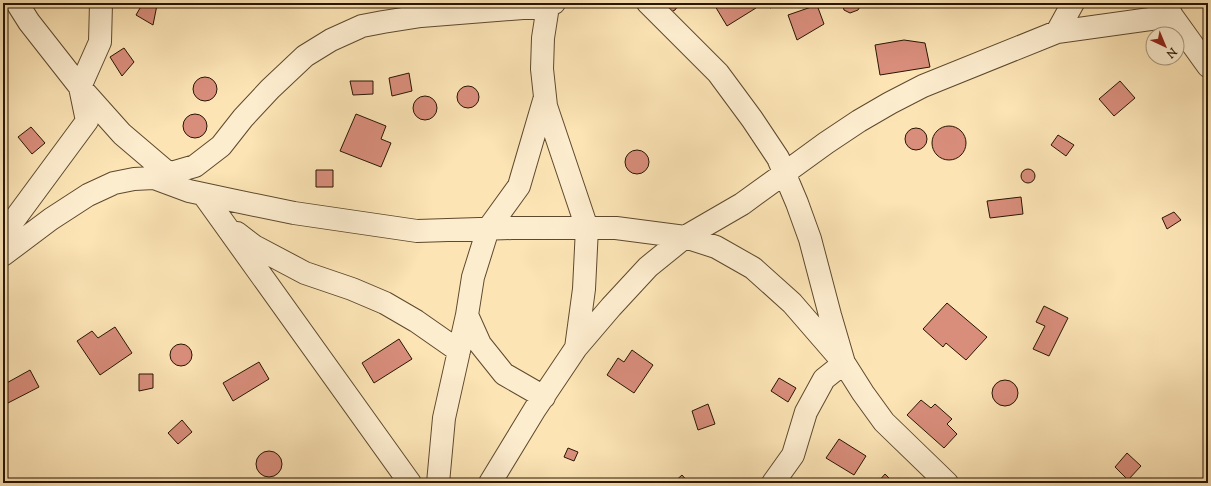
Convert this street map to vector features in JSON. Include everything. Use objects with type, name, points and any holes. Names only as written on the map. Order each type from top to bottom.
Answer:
[{"type":"street","points":[[17,3],[29,22],[80,87],[122,134],[162,176],[189,191],[294,213],[417,231],[550,227],[616,228],[685,236],[716,247],[753,268],[792,303],[844,363],[884,422],[947,483]]},
{"type":"street","points":[[3,236],[87,121],[80,87],[100,42],[101,3]]},
{"type":"street","points":[[648,3],[718,73],[752,119],[778,158],[810,239],[844,363]]},
{"type":"street","points":[[1057,32],[1073,3]]},
{"type":"street","points":[[3,255],[51,219],[88,195],[114,183],[162,176],[195,166],[221,146],[243,118],[270,88],[305,56],[331,40],[362,26],[390,20],[550,4],[543,38],[542,69],[546,106],[587,228],[584,289],[576,348]]},
{"type":"street","points":[[490,483],[576,348],[648,267],[685,236],[742,204],[826,143],[890,103],[923,86],[1057,32],[1169,10],[1208,66]]},
{"type":"street","points":[[438,483],[444,418],[467,316],[473,276],[488,229],[519,186],[545,97]]},
{"type":"street","points":[[203,194],[410,483]]},
{"type":"street","points":[[225,225],[254,246],[305,273],[352,289],[385,304],[416,321],[459,351]]},
{"type":"street","points":[[467,316],[480,344],[504,374],[544,397]]},
{"type":"street","points":[[773,483],[793,455],[806,412],[824,379],[844,363]]},
{"type":"building","points":[[143,3],[153,3],[157,5],[153,25],[136,15]]},
{"type":"building","points":[[652,3],[680,3],[675,10],[671,12]]},
{"type":"building","points":[[720,3],[753,3],[756,8],[727,26],[715,6]]},
{"type":"building","points":[[768,3],[781,3],[770,8]]},
{"type":"building","points":[[842,3],[861,3],[861,5],[858,10],[850,13],[844,10]]},
{"type":"building","points":[[817,5],[824,24],[797,40],[788,15]]},
{"type":"building","points":[[904,40],[925,43],[930,67],[880,75],[875,45]]},
{"type":"building","points":[[124,48],[134,62],[122,76],[110,57]]},
{"type":"building","points":[[409,73],[412,91],[392,96],[389,78]]},
{"type":"building","points":[[205,77],[213,81],[217,89],[213,97],[205,101],[197,97],[193,89],[197,81]]},
{"type":"building","points":[[350,81],[373,81],[373,94],[353,95]]},
{"type":"building","points":[[1120,81],[1135,98],[1114,116],[1099,99]]},
{"type":"building","points":[[468,86],[476,89],[479,97],[476,105],[468,108],[460,105],[457,97],[460,89]]},
{"type":"building","points":[[425,96],[433,100],[437,108],[433,116],[425,120],[417,116],[413,108],[417,100]]},
{"type":"building","points":[[195,114],[204,117],[207,126],[204,135],[195,138],[186,135],[183,126],[186,117]]},
{"type":"building","points":[[356,114],[386,126],[381,139],[391,143],[381,167],[340,151]]},
{"type":"building","points":[[949,126],[961,131],[966,143],[961,155],[949,160],[937,155],[932,143],[937,131]]},
{"type":"building","points":[[31,127],[45,143],[32,154],[18,137]]},
{"type":"building","points":[[912,128],[920,128],[927,135],[927,143],[920,150],[912,150],[905,143],[905,135]]},
{"type":"building","points":[[1058,135],[1074,145],[1066,156],[1051,145]]},
{"type":"building","points":[[637,150],[646,153],[649,162],[646,171],[637,174],[628,171],[625,162],[628,153]]},
{"type":"building","points":[[1025,169],[1031,169],[1035,173],[1035,179],[1031,183],[1025,183],[1021,179],[1021,173]]},
{"type":"building","points":[[316,170],[333,170],[333,187],[316,187]]},
{"type":"building","points":[[1021,197],[1023,214],[990,218],[987,201]]},
{"type":"building","points":[[1174,212],[1181,220],[1167,229],[1162,218]]},
{"type":"building","points":[[947,303],[987,337],[966,360],[946,343],[943,347],[923,329]]},
{"type":"building","points":[[1044,306],[1068,318],[1049,356],[1033,349],[1045,326],[1036,322]]},
{"type":"building","points":[[115,327],[132,353],[100,375],[77,341],[92,331],[98,338]]},
{"type":"building","points":[[399,339],[412,359],[374,383],[362,363]]},
{"type":"building","points":[[181,344],[189,347],[192,355],[189,363],[181,366],[173,363],[170,355],[173,347]]},
{"type":"building","points":[[632,350],[653,365],[634,393],[607,375],[618,358],[624,362]]},
{"type":"building","points":[[259,362],[269,379],[233,401],[223,383]]},
{"type":"building","points":[[30,370],[39,387],[6,404],[3,399],[3,385]]},
{"type":"building","points":[[139,374],[153,374],[153,388],[139,391]]},
{"type":"building","points":[[779,378],[796,388],[788,402],[771,391]]},
{"type":"building","points":[[1005,380],[1014,384],[1018,393],[1014,402],[1005,406],[996,402],[992,393],[996,384]]},
{"type":"building","points":[[921,400],[931,408],[935,404],[952,419],[947,424],[957,434],[944,448],[907,415]]},
{"type":"building","points":[[708,404],[715,424],[698,430],[692,411]]},
{"type":"building","points":[[182,420],[192,432],[178,444],[168,433]]},
{"type":"building","points":[[839,439],[866,456],[854,475],[826,458]]},
{"type":"building","points":[[568,448],[578,452],[574,461],[564,457]]},
{"type":"building","points":[[269,451],[278,455],[282,464],[278,473],[269,477],[260,473],[256,464],[260,455]]},
{"type":"building","points":[[1127,453],[1141,466],[1128,480],[1115,467]]},
{"type":"building","points":[[885,474],[894,483],[877,483]]},
{"type":"building","points":[[682,475],[689,483],[673,483]]}]
